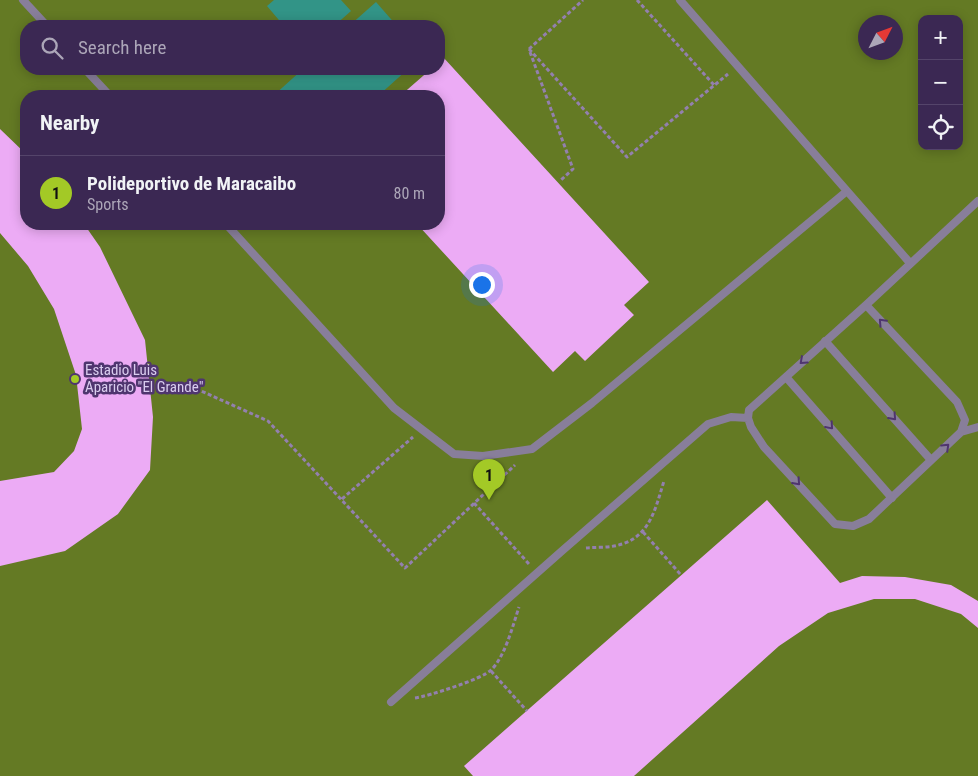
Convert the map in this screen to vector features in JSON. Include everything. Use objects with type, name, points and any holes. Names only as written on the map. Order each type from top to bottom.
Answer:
[{"type":"lane","points":[[23,0],[41,20]]},
{"type":"lane","points":[[680,0],[910,264]]},
{"type":"lane","points":[[91,75],[104,90]]},
{"type":"lane","points":[[231,230],[394,408],[454,454],[483,456],[532,449],[592,404],[847,191]]},
{"type":"lane","points":[[978,201],[749,410],[748,418],[764,447],[835,524],[853,526],[869,519],[961,432],[978,427]]},
{"type":"lane","points":[[866,305],[957,402],[965,420],[961,432]]},
{"type":"lane","points":[[825,342],[931,460]]},
{"type":"lane","points":[[786,377],[892,498]]},
{"type":"lane","points":[[391,702],[708,424],[731,417],[748,418]]},
{"type":"path","points":[[528,49],[583,0]]},
{"type":"path","points":[[637,0],[714,84]]},
{"type":"path","points":[[528,49],[627,157],[714,84],[738,67]]},
{"type":"path","points":[[528,49],[573,169],[561,180]]},
{"type":"path","points":[[190,386],[268,421],[405,568],[532,449]]},
{"type":"path","points":[[342,500],[421,430]]},
{"type":"path","points":[[563,550],[622,544],[643,532],[654,514],[672,456]]},
{"type":"path","points":[[474,504],[537,573]]},
{"type":"path","points":[[643,532],[681,575]]},
{"type":"path","points":[[391,702],[427,696],[470,681],[491,671],[504,649],[520,606]]},
{"type":"path","points":[[491,671],[527,711]]},
{"type":"shaded area","points":[[0,0],[978,0],[978,776],[0,776]]},
{"type":"shaded area","points":[[274,0],[341,0],[351,11],[341,20],[279,20],[267,6]]},
{"type":"shaded area","points":[[376,2],[392,20],[356,20]]},
{"type":"shaded area","points":[[296,75],[401,75],[385,90],[280,90]]},
{"type":"building","points":[[445,59],[649,282],[624,305],[634,315],[585,361],[575,351],[553,372],[423,230],[445,230],[445,90],[407,90],[424,75],[445,75]]},
{"type":"building","name":"Estadio Luis Aparicio \"El Grande\"","points":[[0,129],[20,148],[20,230],[88,230],[100,247],[145,340],[153,417],[150,470],[118,514],[65,551],[0,566],[0,481],[54,472],[74,451],[82,429],[76,375],[54,309],[28,266],[0,233]]},
{"type":"building","points":[[767,500],[840,583],[862,576],[905,577],[951,585],[978,601],[978,628],[961,614],[915,599],[874,599],[828,613],[779,646],[634,776],[473,776],[464,766]]},
{"type":"place","name":"Estadio Luis Aparicio \"El Grande\"","points":[[75,379]]},
{"type":"place","name":"Polideportivo de Maracaibo","points":[[489,500]]}]
